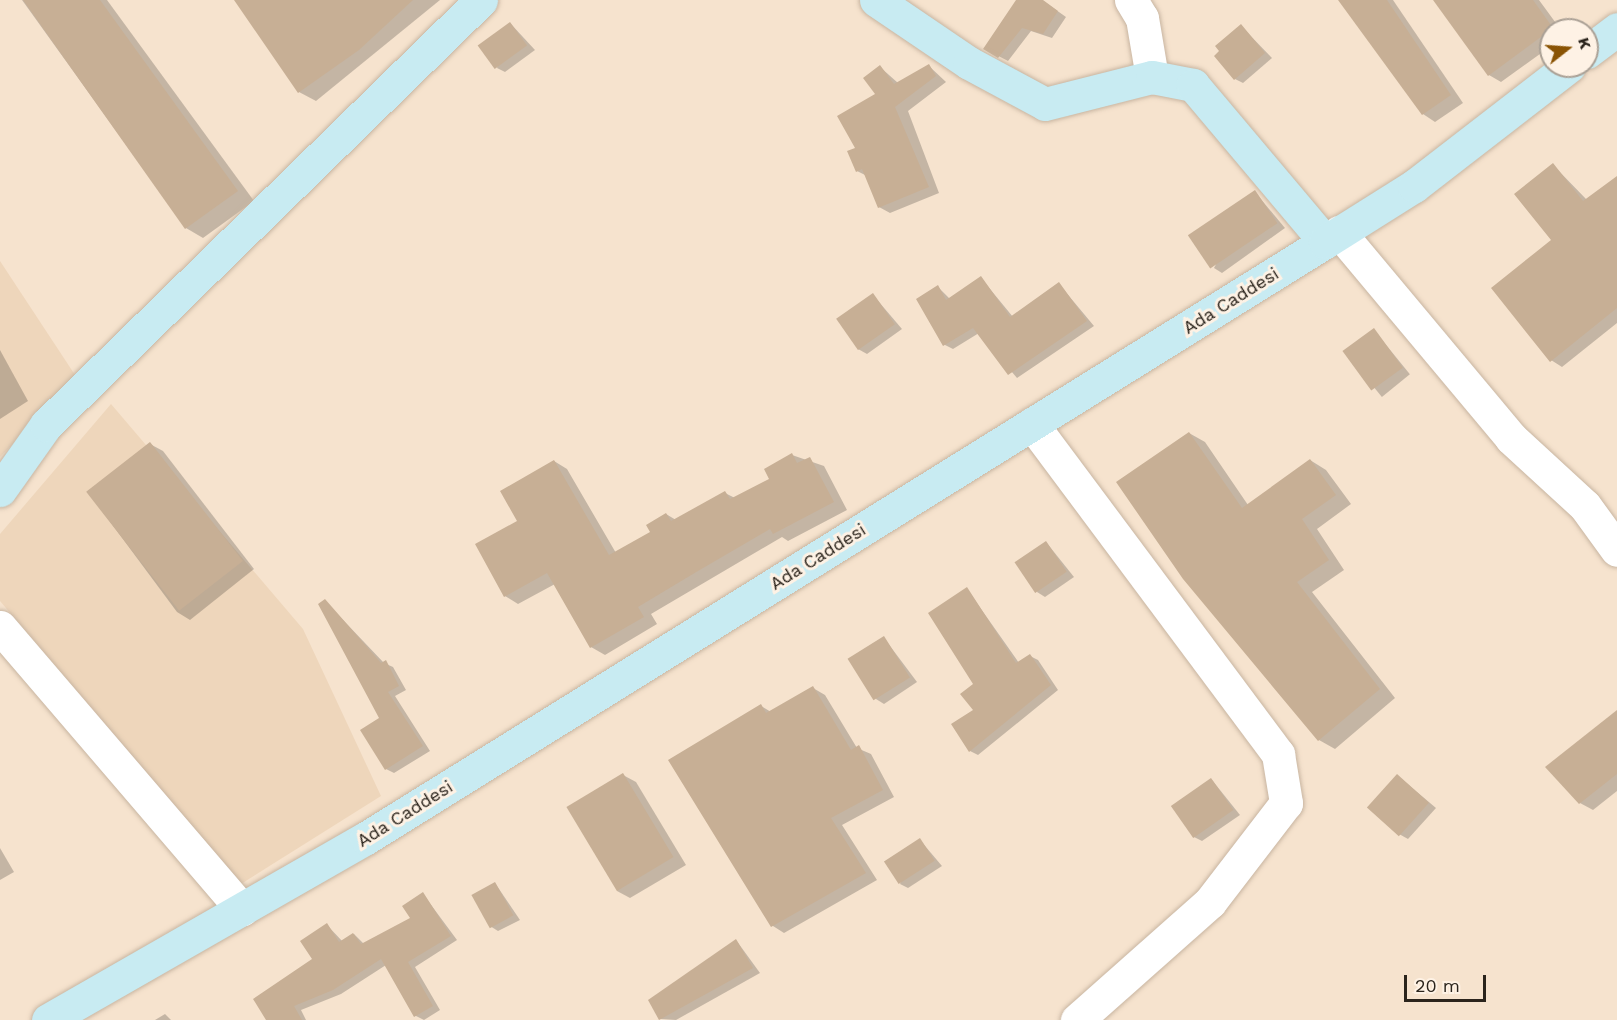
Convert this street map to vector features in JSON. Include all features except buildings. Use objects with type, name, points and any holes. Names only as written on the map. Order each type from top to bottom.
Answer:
[{"type":"main road","points":[[0,490],[46,425],[481,0]]},
{"type":"main road","points":[[876,0],[969,63],[1045,104],[1152,77],[1193,85],[1332,237]]},
{"type":"main road","points":[[1599,43],[1617,29]]},
{"type":"main road","name":"Ada Caddesi","points":[[48,1020],[366,838],[1414,186],[1554,78]]},
{"type":"street","points":[[1131,0],[1142,18],[1152,77]]},
{"type":"street","points":[[1332,237],[1511,438],[1585,506],[1617,550]]},
{"type":"street","points":[[1032,424],[1278,754],[1286,803],[1210,902],[1077,1020]]},
{"type":"street","points":[[0,627],[242,909]]},
{"type":"shaded area","points":[[0,261],[77,378],[0,457]]},
{"type":"shaded area","points":[[111,404],[303,629],[381,796],[241,884],[0,601],[0,534]]}]
